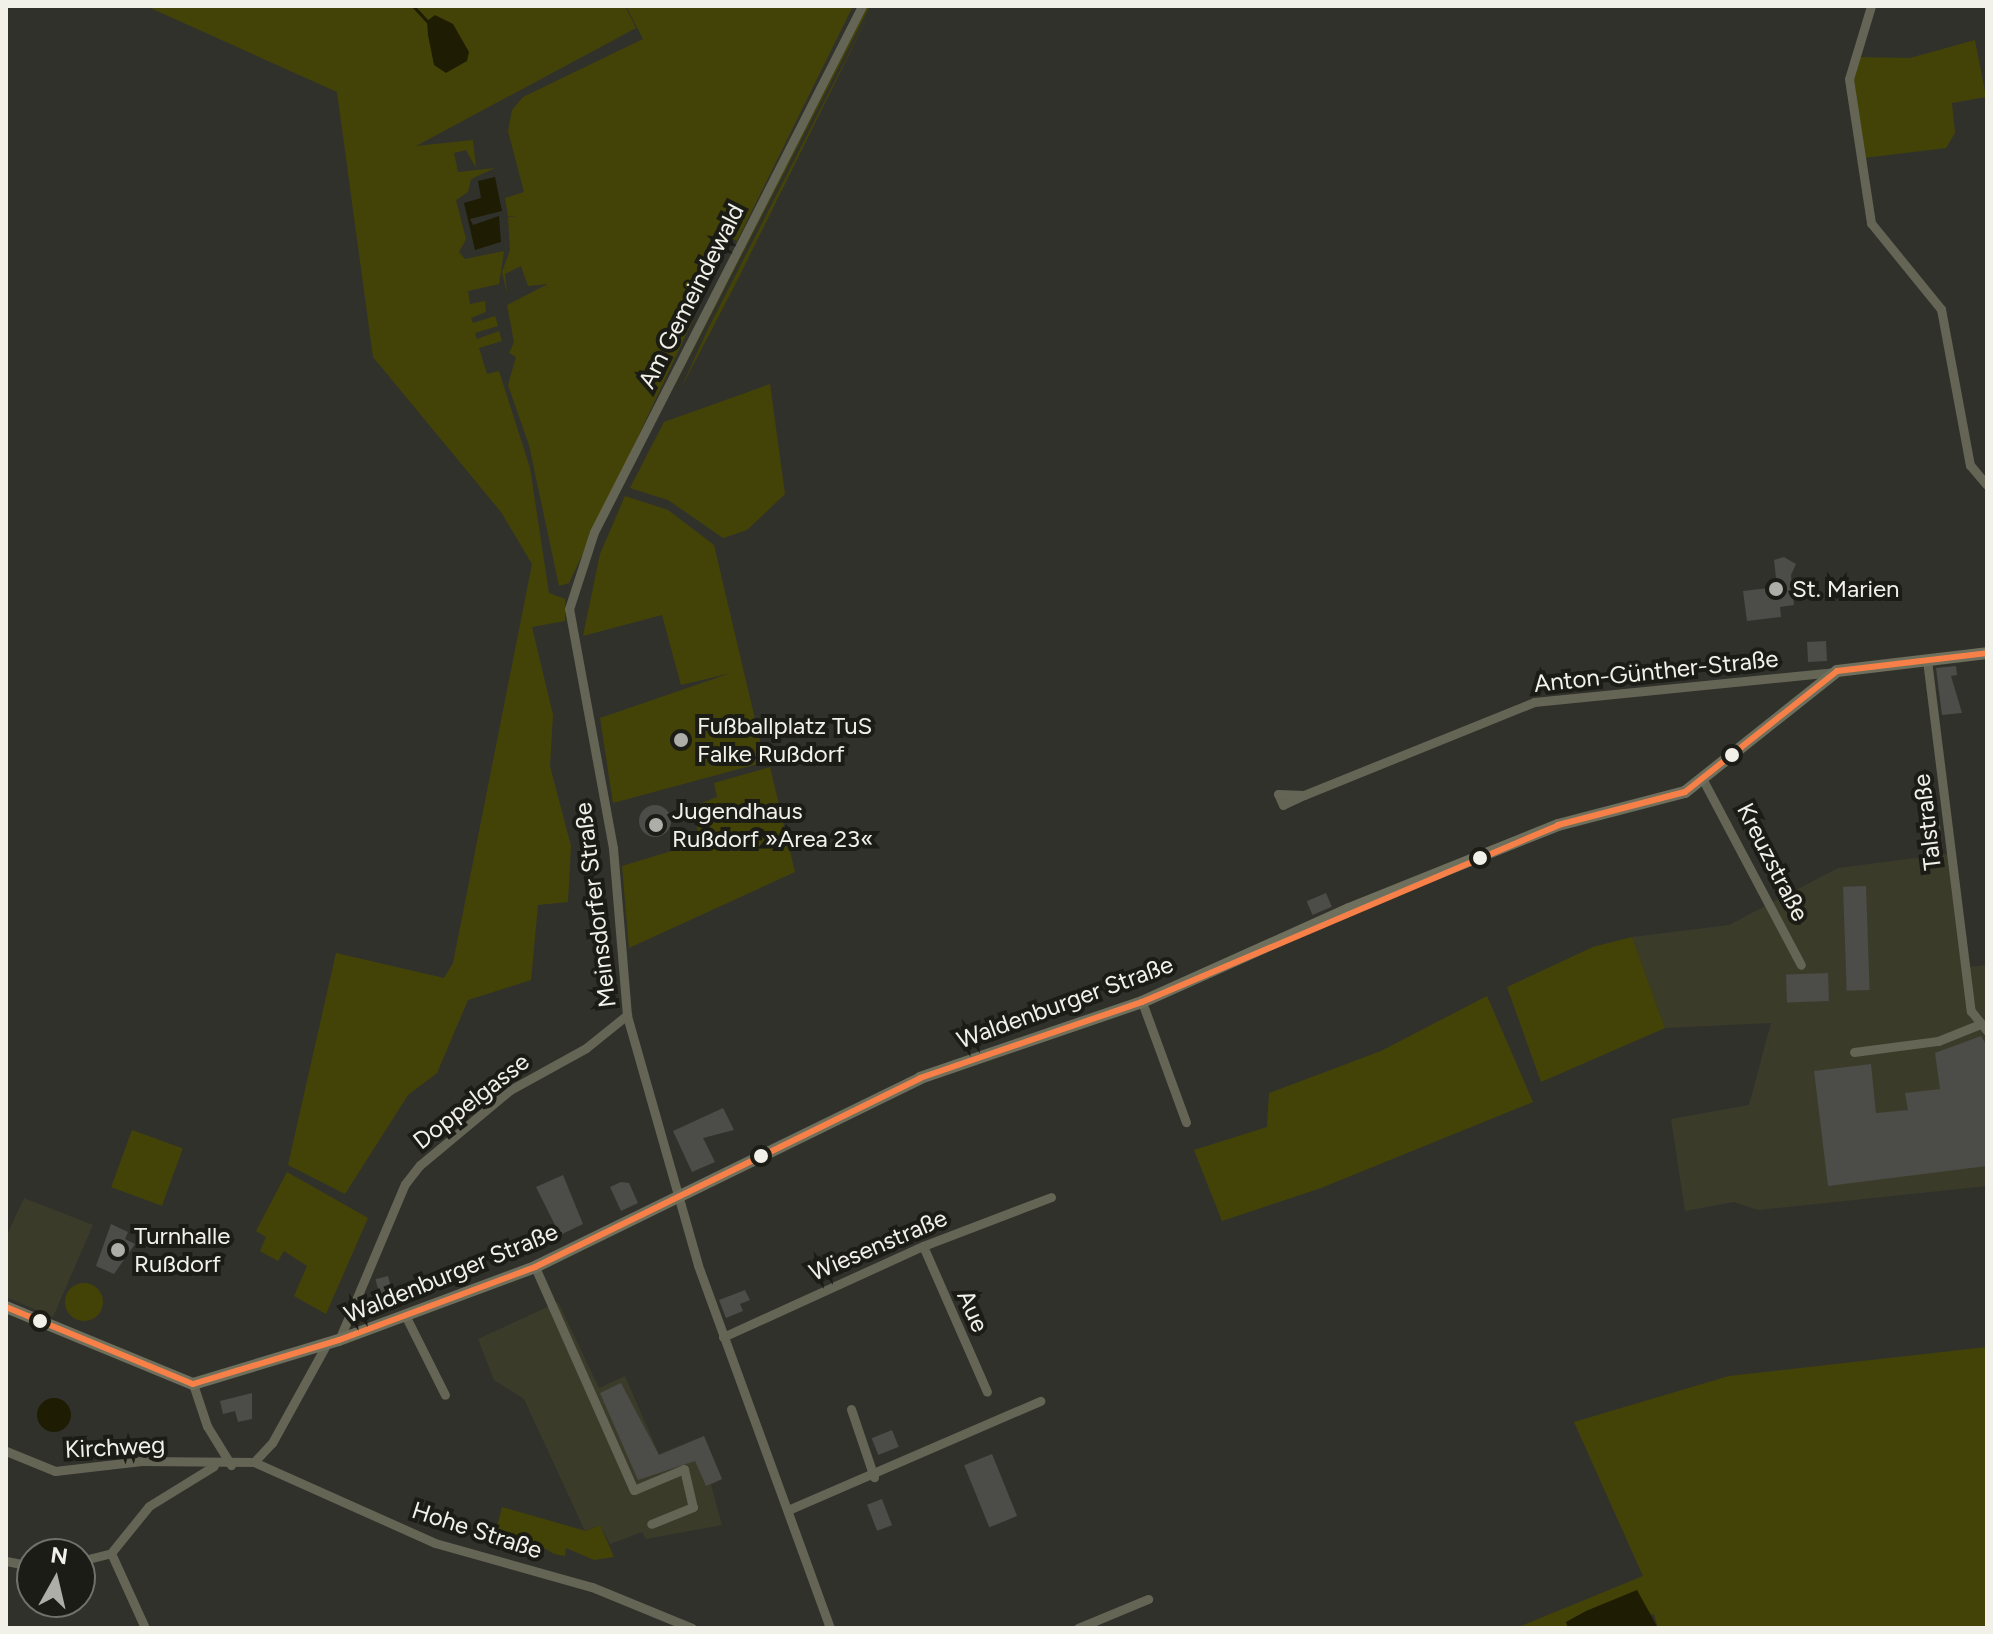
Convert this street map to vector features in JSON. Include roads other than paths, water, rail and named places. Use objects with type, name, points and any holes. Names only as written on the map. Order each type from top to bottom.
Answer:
[{"type":"main road","points":[[1837,671],[1987,653]]},
{"type":"main road","name":"Waldenburger Straße","points":[[193,1384],[326,1345],[535,1267],[679,1193],[920,1078],[1142,1002],[1479,855],[1558,825],[1658,803],[1703,780],[1837,671]]},
{"type":"main road","points":[[6,1307],[193,1384]]},
{"type":"street","name":"Am Gemeindewald","points":[[569,609],[574,577],[599,520],[862,6]]},
{"type":"street","points":[[1871,6],[1849,79],[1871,223],[1941,309],[1970,465],[1987,485]]},
{"type":"street","name":"Meinsdorfer Straße","points":[[569,609],[613,848],[627,1015],[723,1337],[830,1628]]},
{"type":"street","name":"Talstraße","points":[[1854,1052],[1938,1041],[1982,1028],[1969,997],[1927,660]]},
{"type":"street","name":"Anton-Günther-Straße","points":[[1304,795],[1534,702],[1837,671]]},
{"type":"street","name":"Kreuzstraße","points":[[1703,780],[1801,965]]},
{"type":"street","points":[[1142,1002],[1186,1122]]},
{"type":"street","name":"Doppelgasse","points":[[339,1340],[405,1184],[420,1165],[510,1090],[586,1048],[627,1015]]},
{"type":"street","name":"Wiesenstraße","points":[[723,1337],[923,1246],[1051,1197]]},
{"type":"street","name":"Aue","points":[[923,1246],[987,1392]]},
{"type":"street","points":[[535,1267],[634,1490],[684,1469],[693,1507],[651,1524]]},
{"type":"street","points":[[406,1317],[445,1395]]},
{"type":"street","points":[[254,1462],[272,1443],[326,1345]]},
{"type":"street","points":[[193,1384],[207,1426],[231,1465]]},
{"type":"street","points":[[788,1510],[874,1477],[1040,1401]]},
{"type":"street","points":[[851,1409],[874,1477]]},
{"type":"street","name":"Kirchweg","points":[[6,1451],[47,1470],[141,1461],[216,1465],[254,1462]]},
{"type":"street","name":"Hohe Straße","points":[[254,1462],[435,1543],[592,1587],[692,1628]]},
{"type":"street","points":[[96,1557],[111,1553],[149,1506],[216,1465]]},
{"type":"street","points":[[111,1553],[145,1628]]},
{"type":"street","points":[[1078,1628],[1148,1599]]},
{"type":"waterway","points":[[413,6],[427,21]]},
{"type":"place","name":"St. Marien","points":[[1776,589]]},
{"type":"place","name":"Fußballplatz TuS Falke Rußdorf","points":[[681,740]]},
{"type":"place","name":"Jugendhaus Rußdorf »Area 23«","points":[[656,825]]},
{"type":"place","name":"Turnhalle Rußdorf","points":[[118,1250]]}]
